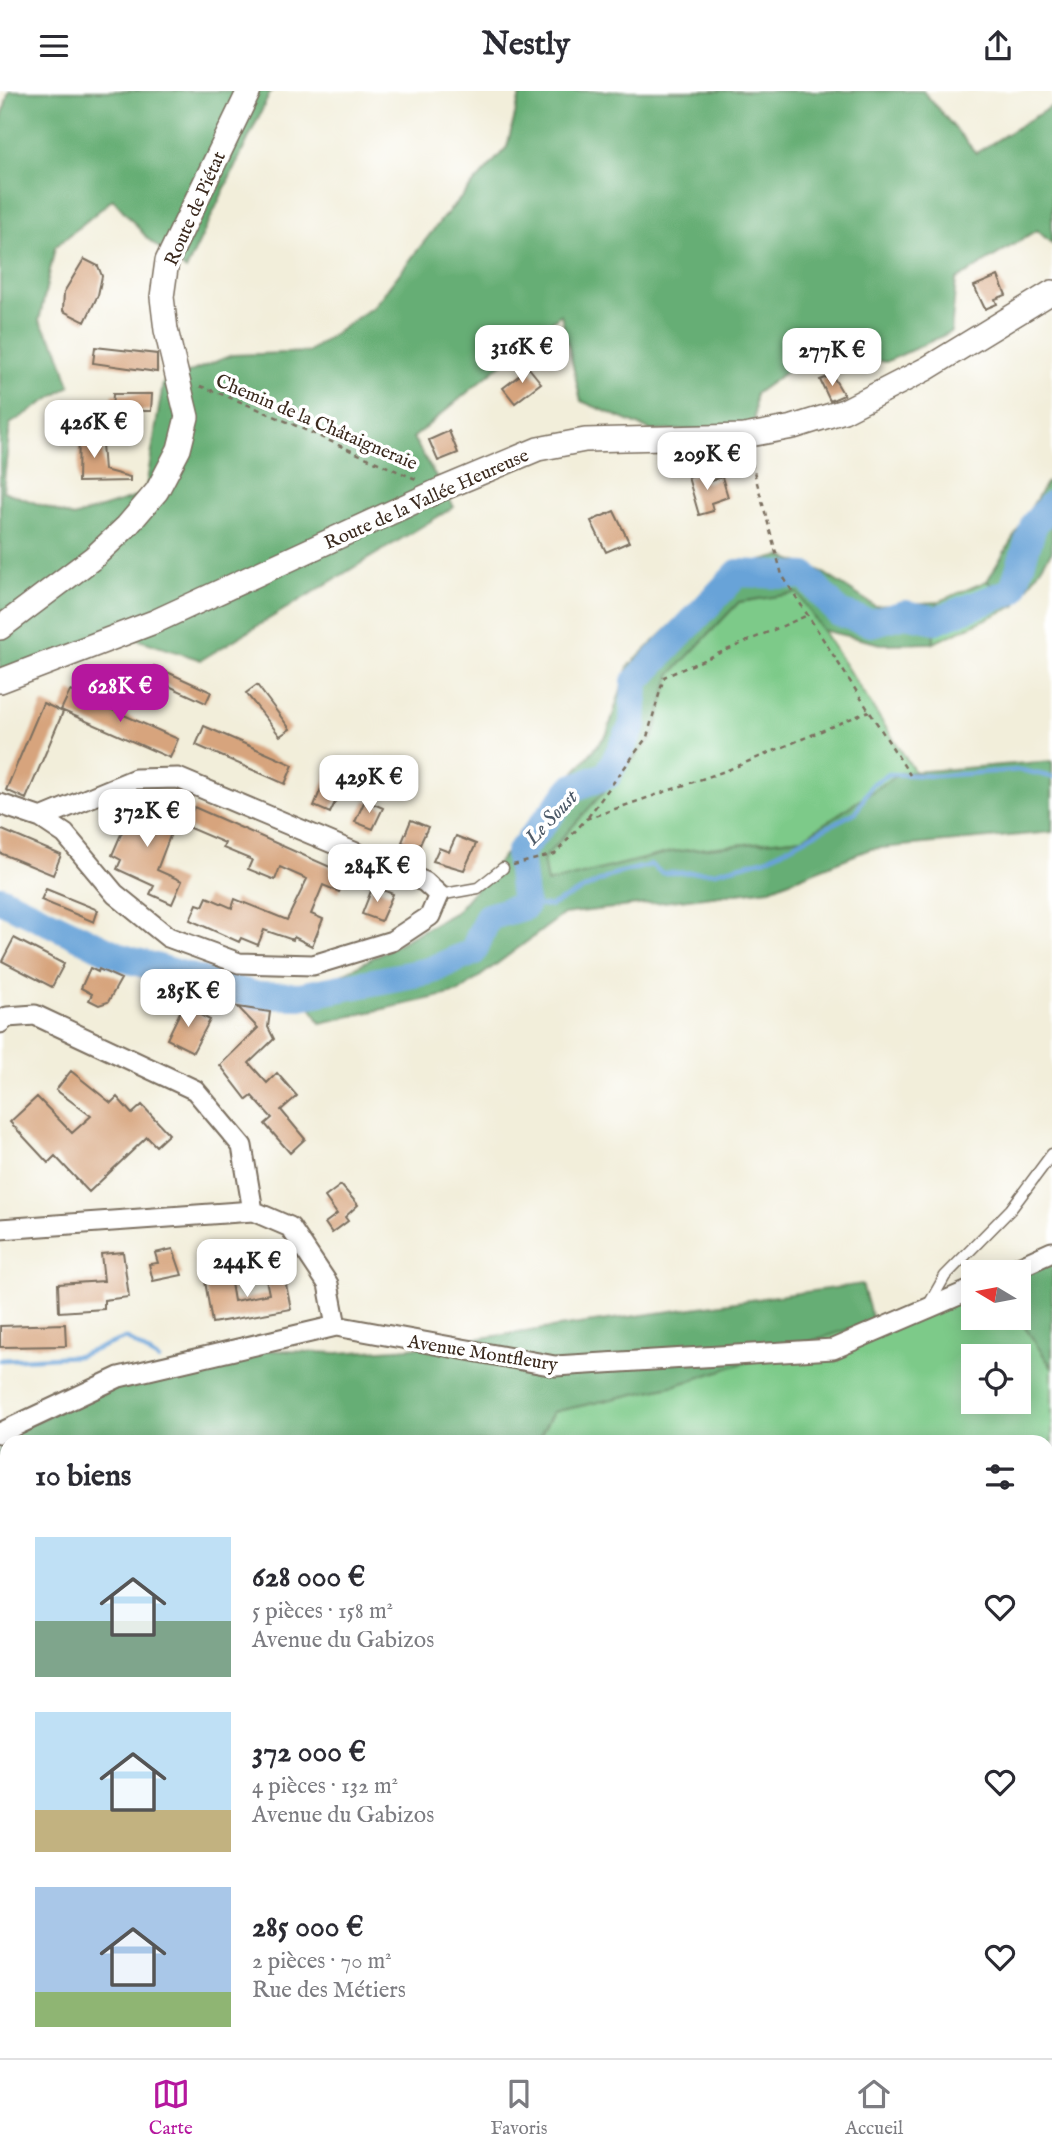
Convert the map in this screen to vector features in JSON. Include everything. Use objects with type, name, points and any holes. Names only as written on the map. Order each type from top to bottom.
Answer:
[{"type":"street","name":"Route de Piétat","points":[[0,628],[93,558],[127,526],[156,491],[179,449],[187,417],[166,330],[162,297],[167,261],[248,91]]},
{"type":"street","name":"Route de la Vallée Heureuse","points":[[0,681],[154,622],[442,489],[538,449],[584,440],[744,436],[793,427],[844,411],[926,369],[1052,292]]},
{"type":"street","points":[[0,804],[41,818],[65,834],[115,894],[168,937],[239,963],[313,965],[392,941],[429,916],[439,895],[425,883],[178,778],[135,779],[41,818]]},
{"type":"street","points":[[0,1023],[7,1017],[35,1015],[195,1090],[242,1146],[253,1211]]},
{"type":"street","points":[[0,1229],[253,1211],[290,1227],[328,1284],[335,1327]]},
{"type":"street","points":[[1031,1262],[1052,1252]]},
{"type":"street","name":"Avenue Montfleury","points":[[0,1433],[118,1377],[335,1327],[555,1366],[833,1349],[961,1295]]},
{"type":"lane","points":[[439,895],[478,888],[503,868]]},
{"type":"lane","points":[[924,1312],[945,1276],[1011,1209],[1052,1154]]},
{"type":"path","name":"Chemin de la Châtaigneraie","points":[[180,383],[194,384],[261,409],[348,451],[442,489]]},
{"type":"path","points":[[744,436],[782,575],[910,775]]},
{"type":"path","points":[[503,868],[555,854],[586,819],[647,737],[664,677],[808,615]]},
{"type":"path","points":[[586,819],[728,770],[869,711]]},
{"type":"green space","points":[[9,91],[271,91],[186,270],[148,239],[113,199],[55,247],[39,321],[58,349],[70,386],[10,424],[3,491],[73,517],[145,494],[163,383],[232,355],[308,352],[374,306],[442,219],[507,147],[521,91],[923,91],[976,153],[1052,106],[1052,244],[1037,230],[956,280],[951,332],[886,362],[816,351],[755,394],[754,428],[652,431],[581,401],[561,314],[413,438],[454,507],[201,660],[114,632],[0,673],[0,125]]},
{"type":"green space","points":[[1052,481],[1052,551],[1015,606],[987,581],[1046,483]]},
{"type":"green space","points":[[781,556],[819,570],[875,606],[938,602],[933,643],[881,644],[822,630],[798,593],[739,602],[670,675],[654,736],[543,859],[547,883],[671,852],[803,838],[900,773],[1052,761],[1052,832],[870,849],[770,889],[564,914],[459,992],[320,1023],[305,995],[456,912],[607,734],[628,667],[728,570]]},
{"type":"green space","points":[[987,581],[1015,606],[933,643],[938,602]]},
{"type":"green space","points":[[798,593],[915,772],[900,773],[803,838],[671,852],[547,883],[543,859],[654,736],[670,675],[739,602]]},
{"type":"green space","points":[[1052,1256],[1052,1368],[1027,1330],[1031,1330],[1031,1266]]},
{"type":"green space","points":[[862,1284],[873,1321],[676,1385],[553,1412],[541,1435],[8,1435],[122,1379],[232,1349],[338,1353],[410,1348]]},
{"type":"green space","points":[[961,1290],[961,1330],[1027,1330],[1052,1368],[1052,1435],[541,1435],[553,1412],[676,1385]]},
{"type":"building","points":[[84,259],[98,266],[102,276],[98,295],[85,322],[63,311],[64,292]]},
{"type":"building","points":[[998,276],[1006,295],[995,299],[997,304],[985,309],[974,286]]},
{"type":"building","points":[[95,347],[157,354],[157,372],[93,363]]},
{"type":"building","points":[[529,368],[541,383],[515,403],[503,388]]},
{"type":"building","points":[[832,375],[844,395],[830,401],[820,380]]},
{"type":"building","points":[[113,394],[152,394],[151,411],[112,411]]},
{"type":"building","points":[[79,431],[101,431],[104,470],[130,477],[130,481],[78,482]]},
{"type":"building","points":[[449,431],[458,453],[438,461],[429,440]]},
{"type":"building","points":[[702,472],[705,483],[722,477],[728,497],[711,503],[713,511],[699,515],[688,477]]},
{"type":"building","points":[[614,511],[629,542],[606,552],[591,521]]},
{"type":"building","points":[[154,666],[211,692],[206,703],[149,677]]},
{"type":"building","points":[[257,685],[290,729],[280,736],[246,693]]},
{"type":"building","points":[[70,691],[178,739],[170,758],[61,710]]},
{"type":"building","points":[[43,703],[63,712],[26,799],[6,790]]},
{"type":"building","points":[[204,726],[293,765],[285,784],[196,745]]},
{"type":"building","points":[[328,771],[346,779],[330,813],[314,806]]},
{"type":"building","points":[[365,800],[383,808],[373,829],[355,822]]},
{"type":"building","points":[[147,801],[167,810],[164,815],[176,820],[157,870],[182,881],[172,904],[150,894],[154,886],[117,869],[121,860],[112,855],[134,804],[144,808]]},
{"type":"building","points":[[194,807],[346,874],[339,892],[323,885],[311,914],[323,919],[312,946],[294,937],[293,940],[264,930],[258,945],[241,938],[239,942],[190,920],[197,904],[203,906],[207,897],[232,908],[235,899],[287,920],[307,879],[280,867],[275,880],[248,869],[252,860],[223,848],[225,843],[185,826]]},
{"type":"building","points":[[411,820],[428,827],[418,849],[402,842]]},
{"type":"building","points":[[0,829],[61,855],[53,875],[0,853]]},
{"type":"building","points":[[456,836],[476,844],[464,870],[433,861],[439,848],[449,852]]},
{"type":"building","points":[[373,886],[393,894],[381,921],[362,914]]},
{"type":"building","points":[[46,889],[98,910],[94,922],[41,900]]},
{"type":"building","points":[[14,938],[64,964],[52,987],[2,961]]},
{"type":"building","points":[[90,968],[121,979],[108,1002],[99,1005],[89,1000],[92,994],[81,988]]},
{"type":"building","points":[[183,1006],[210,1020],[193,1052],[167,1039]]},
{"type":"building","points":[[238,1007],[270,1012],[268,1027],[274,1039],[249,1063],[267,1083],[277,1073],[297,1096],[281,1110],[305,1139],[290,1153],[265,1124],[272,1118],[252,1096],[247,1100],[220,1065],[258,1028]]},
{"type":"building","points":[[71,1071],[111,1103],[117,1097],[132,1114],[142,1105],[169,1134],[156,1146],[147,1137],[89,1192],[55,1156],[48,1163],[10,1122],[37,1097],[72,1133],[91,1116],[56,1090]]},
{"type":"building","points":[[341,1185],[358,1205],[345,1217],[348,1221],[332,1233],[325,1223],[337,1214],[325,1197]]},
{"type":"building","points":[[173,1249],[182,1275],[153,1281],[149,1264],[158,1263],[155,1253]]},
{"type":"building","points":[[123,1252],[129,1297],[104,1300],[104,1309],[59,1312],[58,1284],[104,1281],[101,1254]]},
{"type":"building","points":[[283,1270],[291,1309],[212,1323],[205,1281],[230,1277],[234,1301],[269,1294],[265,1274]]},
{"type":"building","points":[[65,1324],[66,1346],[0,1347],[0,1326]]},
{"type":"waterway","name":"Le Soust","points":[[0,899],[123,958],[254,995],[300,996],[429,971],[473,952],[488,917],[525,906],[519,853],[572,788],[608,775],[633,725],[635,682],[738,573],[806,576],[839,613],[871,623],[905,614],[936,620],[1012,591],[1034,524],[1052,504]]},
{"type":"waterway","points":[[525,906],[550,906],[614,874],[651,865],[662,873],[715,872],[766,859],[856,812],[872,784],[889,774],[934,776],[1021,770],[1052,777]]},
{"type":"waterway","points":[[0,1360],[78,1356],[126,1338],[159,1360]]}]
